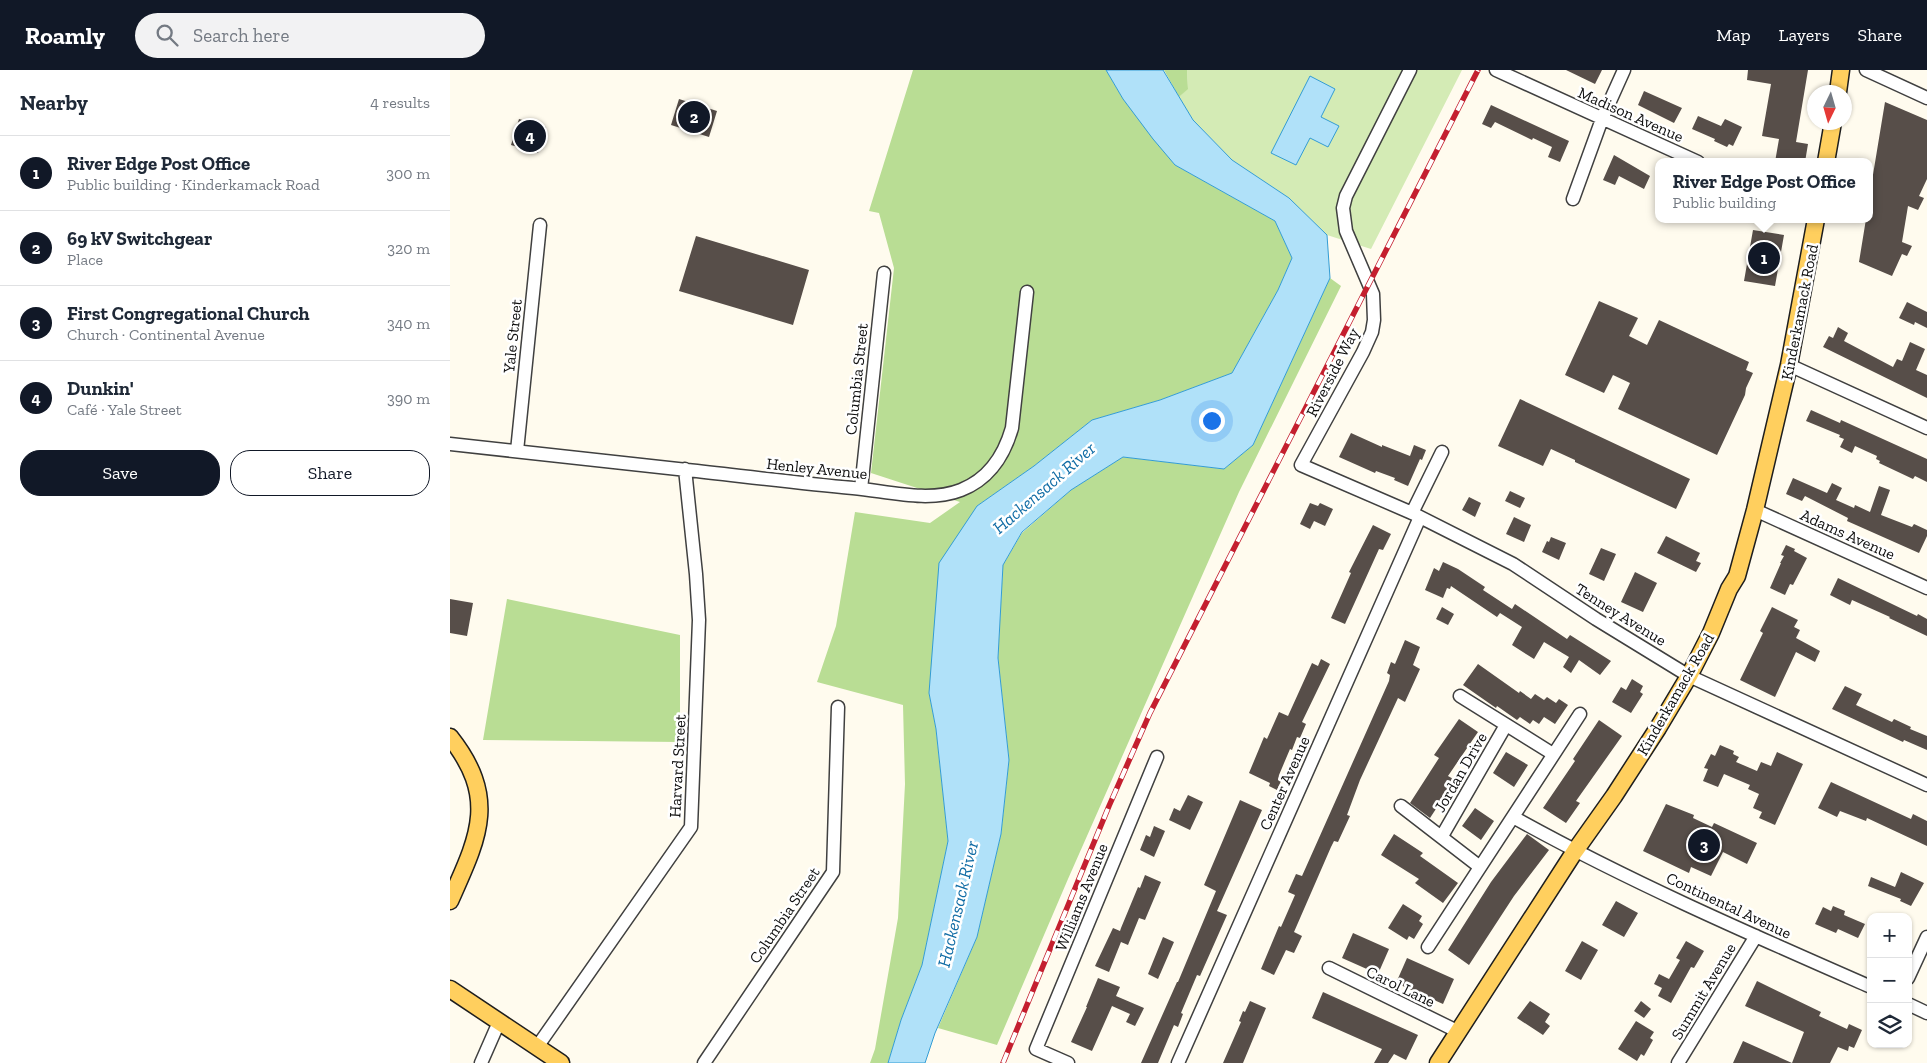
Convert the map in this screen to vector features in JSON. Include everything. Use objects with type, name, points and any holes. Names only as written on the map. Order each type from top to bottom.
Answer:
[{"type":"main road","points":[[1839,85],[1841,70]]},
{"type":"main road","points":[[1827,158],[1832,130]]},
{"type":"main road","name":"Kinderkamack Road","points":[[1438,1063],[1575,851],[1614,796],[1689,676],[1711,634],[1729,589],[1737,576],[1755,510],[1789,365],[1815,223]]},
{"type":"main road","points":[[450,737],[465,757],[473,775],[478,793],[480,812],[474,847],[450,901]]},
{"type":"main road","points":[[450,989],[561,1063]]},
{"type":"street","name":"Riverside Way","points":[[1301,465],[1372,332],[1374,320],[1373,294],[1346,231],[1343,208],[1346,196],[1410,70]]},
{"type":"street","name":"Madison Avenue","points":[[1496,70],[1689,158]]},
{"type":"street","points":[[1573,199],[1602,119],[1624,70]]},
{"type":"street","points":[[1866,70],[1927,98]]},
{"type":"street","name":"Yale Street","points":[[517,451],[540,225]]},
{"type":"street","name":"Columbia Street","points":[[861,489],[884,273]]},
{"type":"street","name":"Henley Avenue","points":[[450,444],[861,489],[922,495],[946,494],[961,490],[976,482],[994,466],[1008,444],[1012,428],[1027,292]]},
{"type":"street","points":[[1789,365],[1927,428]]},
{"type":"street","name":"Center Avenue","points":[[1178,1063],[1442,452]]},
{"type":"street","name":"Tenney Avenue","points":[[1301,465],[1416,515],[1513,564],[1596,619],[1689,676],[1927,785]]},
{"type":"street","name":"Harvard Street","points":[[537,1047],[691,827],[699,620],[685,470]]},
{"type":"street","name":"Adams Avenue","points":[[1755,510],[1927,588]]},
{"type":"street","name":"Jordan Drive","points":[[1460,696],[1553,754]]},
{"type":"street","name":"Columbia Street","points":[[704,1063],[833,872],[838,707]]},
{"type":"street","points":[[1428,947],[1580,714]]},
{"type":"street","name":"Jordan Drive","points":[[1442,836],[1506,725]]},
{"type":"street","name":"Williams Avenue","points":[[1068,1063],[1036,1049],[1157,757]]},
{"type":"street","name":"Jordan Drive","points":[[1401,806],[1480,867]]},
{"type":"street","points":[[1513,817],[1575,851]]},
{"type":"street","name":"Continental Avenue","points":[[1575,851],[1756,936],[1867,985]]},
{"type":"street","name":"Summit Avenue","points":[[1678,1063],[1756,936]]},
{"type":"street","points":[[1912,969],[1927,937]]},
{"type":"street","name":"Carol Lane","points":[[1330,968],[1459,1032]]},
{"type":"street","points":[[1912,1006],[1927,1013]]},
{"type":"street","points":[[481,1063],[499,1022]]},
{"type":"green space","points":[[913,70],[1106,70],[1123,99],[1175,165],[1275,221],[1292,258],[1278,290],[1232,373],[1160,400],[1092,420],[1034,466],[977,506],[929,693],[936,729],[948,841],[922,965],[901,1020],[888,1063],[870,1063],[875,1049],[898,918],[905,784],[903,705],[817,682],[836,626],[855,512],[930,523],[960,502],[871,473],[894,268],[879,213],[869,211]]},
{"type":"green space","points":[[1164,70],[1187,70],[1188,89],[1179,97]]},
{"type":"green space","points":[[1187,70],[1462,70],[1371,249],[1327,235],[1289,198],[1232,160],[1193,120],[1179,97],[1188,88]]},
{"type":"green space","points":[[1330,278],[1341,286],[1239,492],[1068,879],[997,1045],[938,1028],[977,937],[1001,834],[1009,760],[998,658],[1003,565],[1022,533],[1071,490],[1123,457],[1224,469],[1253,445]]},
{"type":"green space","points":[[507,599],[680,635],[680,742],[483,740]]},
{"type":"water","name":"Hackensack River","points":[[1106,70],[1163,70],[1193,120],[1232,160],[1289,198],[1327,235],[1330,278],[1253,445],[1224,469],[1123,457],[1071,490],[1022,532],[1003,565],[998,658],[1009,760],[1001,834],[977,937],[935,1033],[925,1063],[888,1063],[901,1020],[922,965],[948,841],[936,729],[929,693],[939,563],[977,506],[1034,466],[1092,420],[1160,400],[1232,373],[1278,290],[1292,258],[1275,221],[1175,165],[1123,99]]},
{"type":"water","points":[[1310,76],[1335,89],[1321,117],[1339,126],[1328,147],[1310,138],[1296,165],[1271,153]]},
{"type":"building","points":[[1566,70],[1602,70],[1595,84]]},
{"type":"building","points":[[1748,70],[1808,70],[1796,142],[1808,144],[1806,158],[1776,158],[1779,139],[1762,136],[1771,84],[1747,80]]},
{"type":"building","points":[[1644,91],[1682,108],[1674,123],[1638,105]]},
{"type":"building","points":[[679,99],[717,111],[709,137],[671,125]]},
{"type":"building","points":[[1885,102],[1927,120],[1927,179],[1919,196],[1924,198],[1918,210],[1908,206],[1902,242],[1912,246],[1907,256],[1902,254],[1892,276],[1859,262],[1865,223],[1873,223],[1873,175]]},
{"type":"building","points":[[1491,105],[1569,141],[1560,162],[1548,157],[1552,147],[1533,138],[1532,140],[1495,122],[1491,128],[1482,124]]},
{"type":"building","points":[[1698,116],[1721,126],[1725,119],[1742,127],[1733,146],[1729,144],[1727,147],[1714,141],[1715,139],[1692,129]]},
{"type":"building","points":[[519,119],[546,127],[538,153],[511,145]]},
{"type":"building","points":[[1614,155],[1650,176],[1644,189],[1619,176],[1615,185],[1603,180]]},
{"type":"building","points":[[1753,230],[1784,235],[1775,286],[1744,281]]},
{"type":"building","points":[[696,236],[809,270],[793,325],[679,291]]},
{"type":"building","points":[[1599,301],[1638,318],[1629,336],[1647,345],[1659,320],[1749,362],[1746,370],[1753,373],[1745,395],[1717,455],[1618,409],[1630,383],[1613,375],[1604,393],[1565,375]]},
{"type":"building","points":[[1907,302],[1927,312],[1927,328],[1915,322],[1914,325],[1899,318]]},
{"type":"building","points":[[1838,327],[1848,333],[1844,341],[1893,367],[1897,359],[1902,361],[1910,342],[1925,349],[1916,370],[1927,375],[1927,398],[1823,347],[1829,336],[1833,338]]},
{"type":"building","points":[[1520,399],[1690,479],[1676,509],[1551,449],[1543,466],[1498,446]]},
{"type":"building","points":[[1811,410],[1840,423],[1841,420],[1927,459],[1927,482],[1915,476],[1913,479],[1879,463],[1880,461],[1876,459],[1877,456],[1855,446],[1852,453],[1840,447],[1844,439],[1839,437],[1840,435],[1806,421]]},
{"type":"building","points":[[1351,433],[1382,447],[1382,445],[1410,456],[1414,445],[1426,450],[1408,486],[1394,480],[1395,478],[1376,471],[1375,473],[1339,457]]},
{"type":"building","points":[[1793,478],[1827,493],[1832,483],[1842,488],[1836,500],[1854,508],[1855,505],[1870,512],[1879,486],[1890,490],[1881,515],[1912,527],[1914,524],[1927,530],[1927,536],[1919,553],[1847,521],[1848,518],[1805,496],[1802,501],[1786,494]]},
{"type":"building","points":[[1510,491],[1525,498],[1520,508],[1505,501]]},
{"type":"building","points":[[1469,497],[1481,503],[1475,517],[1462,510]]},
{"type":"building","points":[[1310,503],[1318,506],[1320,503],[1333,509],[1325,526],[1314,521],[1310,529],[1300,524]]},
{"type":"building","points":[[1514,517],[1531,525],[1524,542],[1506,534]]},
{"type":"building","points":[[1373,525],[1391,534],[1383,550],[1379,549],[1345,624],[1331,618],[1351,573],[1349,572]]},
{"type":"building","points":[[1666,536],[1700,553],[1696,561],[1701,563],[1696,572],[1657,553]]},
{"type":"building","points":[[1551,537],[1566,543],[1559,560],[1542,552]]},
{"type":"building","points":[[1786,545],[1807,558],[1793,585],[1790,584],[1785,595],[1770,588],[1784,556],[1781,555]]},
{"type":"building","points":[[1601,548],[1616,554],[1604,581],[1589,574]]},
{"type":"building","points":[[1443,562],[1458,569],[1485,587],[1483,590],[1512,609],[1515,604],[1567,639],[1570,635],[1611,661],[1600,675],[1579,660],[1571,673],[1563,667],[1569,657],[1544,642],[1534,659],[1512,645],[1522,627],[1500,613],[1497,617],[1451,586],[1450,589],[1447,588],[1443,598],[1425,590],[1434,568],[1439,571]]},
{"type":"building","points":[[1635,572],[1657,583],[1643,612],[1621,602]]},
{"type":"building","points":[[1838,578],[1927,619],[1927,636],[1852,600],[1850,605],[1830,595]]},
{"type":"building","points":[[450,599],[473,603],[467,636],[450,633]]},
{"type":"building","points":[[1442,607],[1454,614],[1448,625],[1436,619]]},
{"type":"building","points":[[1772,607],[1798,620],[1794,627],[1800,630],[1796,638],[1820,651],[1815,662],[1796,652],[1775,697],[1740,680],[1763,633],[1760,631]]},
{"type":"building","points":[[1405,640],[1420,647],[1413,665],[1420,669],[1405,702],[1398,698],[1360,780],[1347,815],[1350,816],[1338,842],[1334,841],[1331,847],[1294,932],[1302,936],[1294,953],[1286,950],[1274,975],[1261,969],[1279,926],[1281,927],[1295,895],[1288,892],[1296,874],[1302,876],[1389,681],[1390,675],[1387,673],[1391,662],[1395,664]]},
{"type":"building","points":[[1321,659],[1330,664],[1302,722],[1306,724],[1300,738],[1297,737],[1292,750],[1290,749],[1279,775],[1278,780],[1281,781],[1277,790],[1269,786],[1270,783],[1249,773],[1264,737],[1267,739],[1279,712],[1288,716],[1312,663],[1318,666]]},
{"type":"building","points":[[1478,664],[1519,693],[1520,691],[1531,699],[1535,694],[1544,700],[1547,697],[1556,703],[1559,699],[1568,705],[1555,724],[1544,717],[1539,724],[1533,720],[1530,724],[1520,717],[1517,720],[1463,685]]},
{"type":"building","points":[[1632,679],[1643,686],[1640,692],[1643,694],[1631,713],[1612,702],[1621,687],[1626,690]]},
{"type":"building","points":[[1845,686],[1862,694],[1856,705],[1892,722],[1894,719],[1911,727],[1910,729],[1927,736],[1927,750],[1904,740],[1903,742],[1832,709]]},
{"type":"building","points":[[1459,719],[1478,732],[1448,776],[1455,780],[1430,818],[1410,803],[1439,758],[1434,755]]},
{"type":"building","points":[[1599,720],[1622,736],[1576,801],[1580,803],[1566,823],[1543,808],[1575,761],[1573,759]]},
{"type":"building","points":[[1720,745],[1734,751],[1733,754],[1739,757],[1736,762],[1757,771],[1761,762],[1771,766],[1777,752],[1803,764],[1775,825],[1759,818],[1762,812],[1753,808],[1759,794],[1748,789],[1750,785],[1724,774],[1718,787],[1703,781],[1708,769],[1704,768],[1711,754],[1715,756]]},
{"type":"building","points":[[1506,752],[1528,765],[1514,787],[1493,773]]},
{"type":"building","points":[[1831,782],[1911,819],[1913,814],[1927,821],[1927,846],[1867,818],[1866,821],[1840,811],[1837,817],[1818,808]]},
{"type":"building","points":[[1188,795],[1203,802],[1190,830],[1169,820],[1174,808],[1180,811]]},
{"type":"building","points":[[1240,800],[1262,810],[1217,911],[1227,915],[1200,976],[1197,975],[1181,1013],[1183,1014],[1178,1027],[1174,1025],[1158,1063],[1141,1063],[1178,982],[1216,891],[1204,885]]},
{"type":"building","points":[[1666,804],[1694,815],[1693,818],[1712,827],[1714,823],[1757,843],[1747,864],[1723,852],[1711,876],[1691,867],[1689,873],[1643,851]]},
{"type":"building","points":[[1475,808],[1494,821],[1481,840],[1462,826]]},
{"type":"building","points":[[1154,826],[1165,831],[1154,857],[1140,850],[1146,835],[1150,837]]},
{"type":"building","points":[[1394,834],[1423,853],[1420,856],[1458,883],[1443,903],[1415,883],[1419,879],[1381,855]]},
{"type":"building","points":[[1527,834],[1549,850],[1514,896],[1469,965],[1448,950],[1491,882]]},
{"type":"building","points":[[1901,872],[1924,883],[1911,906],[1900,901],[1901,899],[1868,886],[1871,877],[1895,887]]},
{"type":"building","points":[[1145,875],[1161,882],[1145,920],[1139,918],[1128,945],[1121,942],[1109,972],[1095,966],[1113,928],[1120,931],[1138,887],[1140,888]]},
{"type":"building","points":[[1616,901],[1638,913],[1624,937],[1602,925]]},
{"type":"building","points":[[1403,904],[1422,916],[1419,921],[1423,924],[1414,939],[1409,936],[1407,940],[1388,928]]},
{"type":"building","points":[[1833,906],[1845,911],[1844,915],[1865,924],[1858,938],[1838,929],[1836,933],[1815,924],[1823,907],[1831,911]]},
{"type":"building","points":[[1353,933],[1389,949],[1378,974],[1342,958]]},
{"type":"building","points":[[1163,937],[1174,942],[1158,979],[1148,974]]},
{"type":"building","points":[[1582,941],[1598,950],[1581,980],[1565,971]]},
{"type":"building","points":[[1686,941],[1704,951],[1694,968],[1691,967],[1671,1003],[1658,996],[1662,988],[1654,984],[1659,974],[1669,979],[1680,960],[1676,958]]},
{"type":"building","points":[[1407,958],[1454,979],[1443,1004],[1396,983]]},
{"type":"building","points":[[1098,978],[1120,987],[1116,996],[1144,1008],[1135,1026],[1126,1022],[1130,1014],[1112,1006],[1092,1051],[1071,1042]]},
{"type":"building","points":[[1757,981],[1821,1012],[1819,1016],[1847,1029],[1849,1024],[1862,1030],[1854,1048],[1849,1046],[1848,1051],[1838,1047],[1830,1063],[1792,1063],[1804,1032],[1745,1006]]},
{"type":"building","points":[[1323,992],[1418,1035],[1406,1060],[1394,1054],[1388,1063],[1374,1063],[1382,1049],[1312,1018]]},
{"type":"building","points":[[1250,1001],[1266,1008],[1243,1063],[1223,1063],[1241,1022],[1239,1021],[1243,1011],[1245,1012]]},
{"type":"building","points":[[1530,1001],[1550,1014],[1545,1022],[1550,1026],[1543,1035],[1517,1018]]},
{"type":"building","points":[[1641,1001],[1651,1009],[1644,1018],[1634,1011]]},
{"type":"building","points":[[1636,1021],[1654,1032],[1650,1038],[1653,1040],[1644,1056],[1641,1054],[1637,1061],[1618,1049]]},
{"type":"building","points":[[1743,1041],[1792,1063],[1733,1063]]},
{"type":"railway","points":[[1003,1063],[1109,806],[1150,713],[1478,70]]},
{"type":"place","name":"69 kV Switchgear","points":[[694,117]]},
{"type":"place","name":"Dunkin'","points":[[530,136]]},
{"type":"place","name":"River Edge Post Office","points":[[1764,258]]},
{"type":"place","name":"First Congregational Church","points":[[1704,845]]}]
